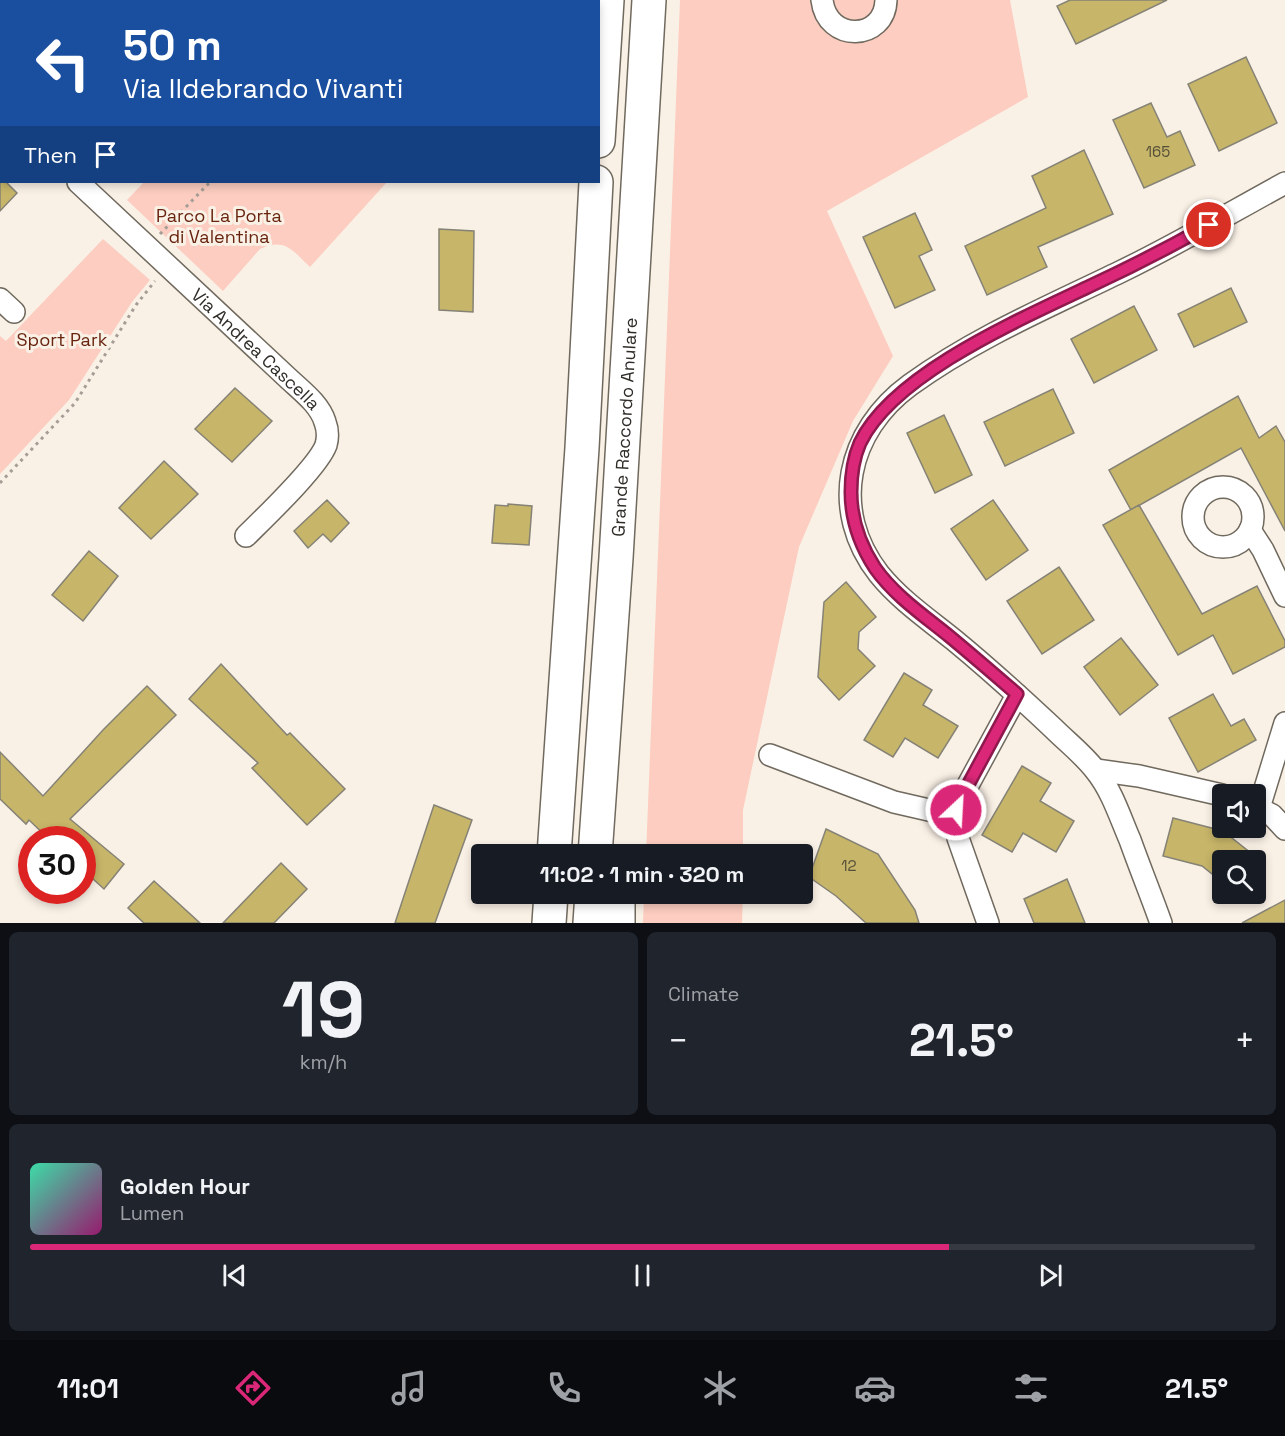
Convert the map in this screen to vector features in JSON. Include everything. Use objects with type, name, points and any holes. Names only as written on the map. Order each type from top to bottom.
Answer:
[{"type":"highway","points":[[600,110],[607,0]]},
{"type":"highway","name":"Grande Raccordo Anulare","points":[[596,844],[616,558],[649,0]]},
{"type":"highway","points":[[555,844],[582,448],[596,183]]},
{"type":"highway","points":[[616,558],[621,698],[618,844]]},
{"type":"highway","points":[[549,923],[550,904]]},
{"type":"highway","points":[[590,923],[591,904]]},
{"type":"highway","points":[[618,904],[618,923]]},
{"type":"street","points":[[822,0],[829,20],[837,27],[856,32],[876,24],[883,15],[886,0]]},
{"type":"street","name":"Via Andrea Cascella","points":[[79,183],[290,380],[324,417],[326,445],[317,460],[246,536]]},
{"type":"street","points":[[1161,923],[1115,805],[1096,770],[1017,694],[902,597],[879,573],[867,555],[854,524],[851,496],[853,465],[863,437],[876,418],[894,399],[944,363],[1007,326],[1163,251],[1285,183]]},
{"type":"street","points":[[1250,530],[1269,560],[1285,596]]},
{"type":"street","points":[[988,923],[958,838],[956,816],[962,796],[1017,694]]},
{"type":"street","points":[[1265,784],[1285,723]]},
{"type":"street","points":[[770,755],[894,802],[956,816]]},
{"type":"street","points":[[1096,770],[1139,776],[1212,793]]},
{"type":"street","points":[[1266,812],[1272,815],[1285,830]]},
{"type":"path","points":[[159,236],[209,183]]},
{"type":"path","points":[[0,483],[75,403],[136,305],[160,275]]},
{"type":"green space","points":[[680,0],[1010,0],[1028,97],[827,211],[893,356],[853,421],[799,547],[743,810],[743,844],[646,844]]},
{"type":"green space","name":"Parco La Porta di Valentina","points":[[143,183],[386,183],[310,267],[293,251],[276,244],[260,249],[223,291],[127,200]]},
{"type":"green space","name":"Sport Park","points":[[103,239],[150,280],[132,302],[69,400],[0,474],[0,336],[6,341]]},
{"type":"green space","points":[[644,904],[743,904],[742,923],[643,923]]},
{"type":"building","points":[[1070,0],[1167,0],[1076,44],[1057,6]]},
{"type":"building","points":[[1246,57],[1277,123],[1219,151],[1188,84]]},
{"type":"building","points":[[1151,103],[1167,137],[1180,131],[1195,165],[1144,188],[1113,120]]},
{"type":"building","points":[[1084,150],[1113,214],[1038,247],[1047,267],[987,295],[965,246],[1046,208],[1032,176]]},
{"type":"building","points":[[0,183],[7,183],[17,193],[0,211]]},
{"type":"building","points":[[915,213],[932,250],[919,256],[935,290],[895,308],[863,237]]},
{"type":"building","points":[[439,229],[474,231],[473,312],[439,310]]},
{"type":"building","points":[[1231,288],[1247,322],[1194,347],[1178,314]]},
{"type":"building","points":[[1134,306],[1157,350],[1094,383],[1071,339]]},
{"type":"building","points":[[235,388],[272,421],[232,462],[195,429]]},
{"type":"building","points":[[1053,389],[1074,433],[1005,466],[984,422]]},
{"type":"building","points":[[1238,396],[1259,438],[1276,426],[1285,442],[1285,531],[1241,448],[1131,510],[1109,470]]},
{"type":"building","points":[[944,415],[972,475],[935,493],[907,433]]},
{"type":"building","points":[[164,461],[198,494],[151,539],[119,508]]},
{"type":"building","points":[[327,500],[349,523],[331,542],[323,534],[308,548],[294,531]]},
{"type":"building","points":[[993,500],[1028,550],[986,580],[951,529]]},
{"type":"building","points":[[508,504],[532,506],[529,545],[492,543],[495,505],[508,506]]},
{"type":"building","points":[[1139,505],[1202,614],[1257,586],[1285,641],[1285,647],[1233,674],[1213,635],[1178,655],[1103,525]]},
{"type":"building","points":[[89,551],[118,576],[83,621],[52,595]]},
{"type":"building","points":[[1059,567],[1094,620],[1042,654],[1007,601]]},
{"type":"building","points":[[846,582],[876,617],[859,632],[858,649],[875,666],[839,700],[818,677],[824,602]]},
{"type":"building","points":[[1121,638],[1158,685],[1120,715],[1084,667]]},
{"type":"building","points":[[221,664],[287,735],[290,733],[345,789],[307,825],[252,768],[258,763],[189,699]]},
{"type":"building","points":[[904,673],[932,690],[923,705],[958,726],[938,758],[905,738],[893,757],[864,740]]},
{"type":"building","points":[[147,686],[176,715],[70,819],[78,826],[35,826],[29,820],[26,824],[0,799],[0,752],[43,796]]},
{"type":"building","points":[[1213,694],[1231,726],[1244,719],[1256,740],[1198,772],[1169,718]]},
{"type":"building","points":[[1022,766],[1051,783],[1040,801],[1074,821],[1056,852],[1023,833],[1012,852],[982,835]]},
{"type":"building","points":[[434,805],[472,820],[435,923],[395,923]]},
{"type":"building","points":[[1173,818],[1212,828],[1212,838],[1232,838],[1247,850],[1212,850],[1212,874],[1202,866],[1163,856]]},
{"type":"building","points":[[826,829],[878,854],[915,910],[919,923],[866,923],[836,896],[813,880],[813,866]]},
{"type":"building","points":[[96,841],[124,864],[104,889],[96,882]]},
{"type":"building","points":[[281,863],[307,889],[274,923],[223,923]]},
{"type":"building","points":[[1067,879],[1085,923],[1034,923],[1024,899]]},
{"type":"building","points":[[154,881],[200,923],[144,923],[128,908]]},
{"type":"building","points":[[1285,900],[1285,923],[1242,923]]},
{"type":"route","points":[[956,810],[1017,694],[902,597],[875,568],[860,540],[852,510],[851,479],[859,445],[876,418],[894,399],[944,363],[1007,326],[1106,279],[1209,225]]}]
